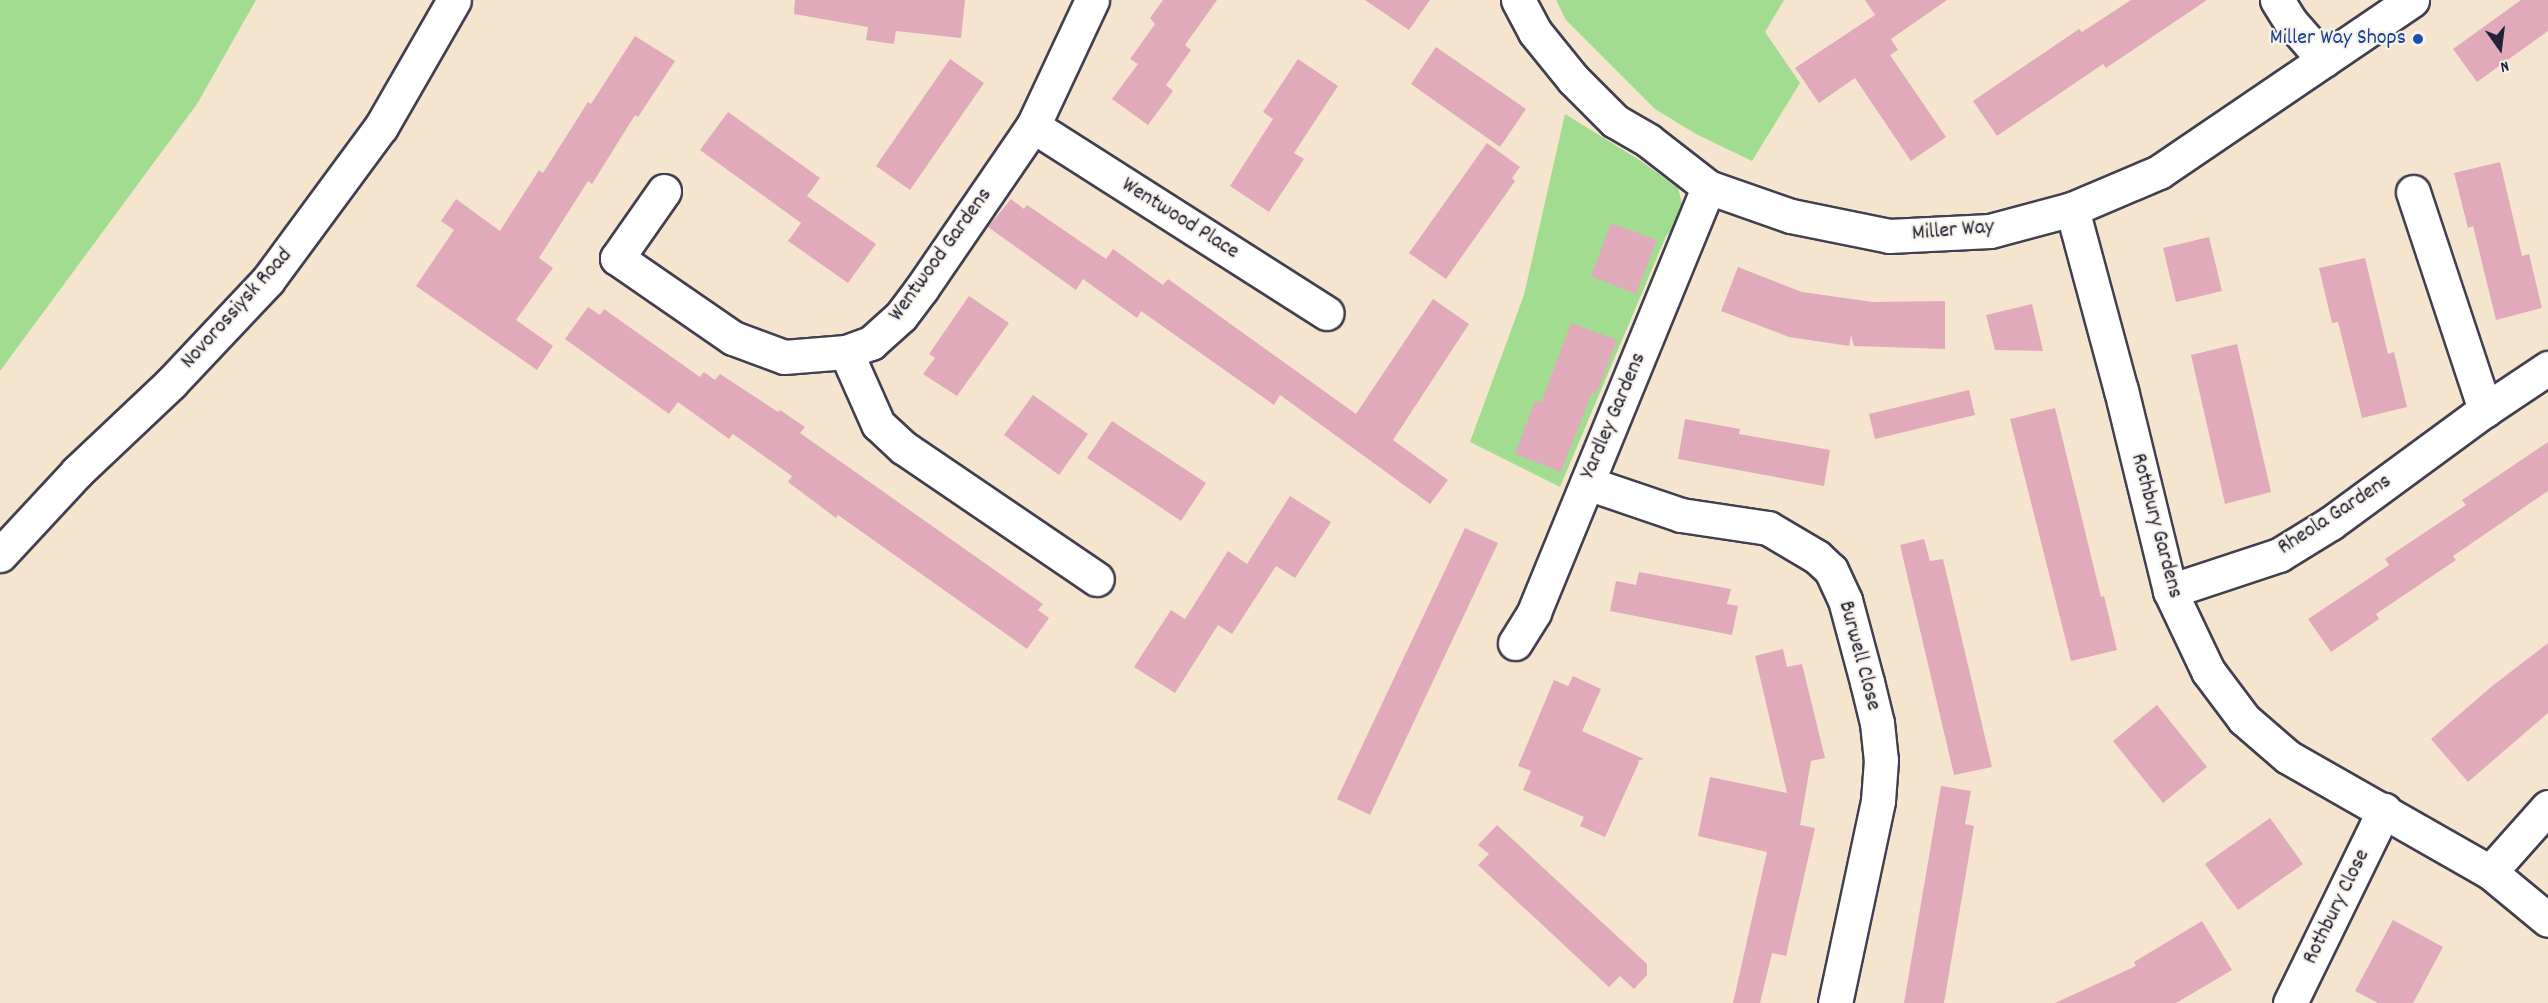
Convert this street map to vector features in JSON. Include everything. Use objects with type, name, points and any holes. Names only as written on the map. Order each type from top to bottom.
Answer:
[{"type":"street","name":"Novorossiysk Road","points":[[0,555],[77,472],[171,383],[268,280],[381,127],[454,0]]},
{"type":"street","name":"Wentwood Gardens","points":[[663,191],[618,258],[733,338],[784,357],[846,352],[870,343],[901,316],[1033,126],[1092,0]]},
{"type":"street","name":"Miller Way","points":[[1518,0],[1535,32],[1590,96],[1615,121],[1649,141],[1708,187],[1791,216],[1889,236],[1990,231],[2072,209],[2159,172],[2412,0]]},
{"type":"street","points":[[2277,0],[2290,21],[2324,60]]},
{"type":"street","name":"Wentwood Place","points":[[1033,126],[1327,313]]},
{"type":"street","name":"Yardley Gardens","points":[[1515,643],[1534,612],[1575,507],[1587,483],[1708,187]]},
{"type":"street","points":[[2413,192],[2485,410]]},
{"type":"street","name":"Rothbury Gardens","points":[[2072,209],[2121,390],[2170,591],[2208,671],[2244,719],[2288,758],[2384,810],[2490,872],[2548,921]]},
{"type":"street","points":[[846,352],[878,424],[904,448],[1097,579]]},
{"type":"street","name":"Rheola Gardens","points":[[2170,591],[2279,555],[2331,523],[2485,410],[2548,368]]},
{"type":"street","name":"Burwell Close","points":[[1587,483],[1681,515],[1768,528],[1817,557],[1832,570],[1845,600],[1877,723],[1881,760],[1878,801],[1835,1003]]},
{"type":"street","points":[[2490,872],[2548,807]]},
{"type":"street","name":"Rothbury Close","points":[[2290,1003],[2384,810]]},
{"type":"green space","points":[[0,0],[256,0],[197,104],[0,371]]},
{"type":"green space","points":[[1556,0],[1784,0],[1765,32],[1800,83],[1752,161],[1696,134],[1655,109],[1566,20]]},
{"type":"green space","points":[[1565,114],[1641,161],[1678,188],[1685,216],[1666,236],[1560,487],[1470,442],[1524,295]]},
{"type":"building","points":[[795,0],[965,0],[961,38],[896,31],[894,44],[866,40],[868,27],[794,14]]},
{"type":"building","points":[[1163,0],[1217,0],[1185,45],[1191,50],[1166,85],[1173,91],[1148,125],[1112,99],[1138,64],[1130,59],[1155,24],[1150,18]]},
{"type":"building","points":[[1365,0],[1430,0],[1409,30]]},
{"type":"building","points":[[1865,0],[1947,0],[1891,39],[1898,50],[1890,55],[1946,137],[1911,161],[1855,78],[1819,103],[1795,68],[1875,15]]},
{"type":"building","points":[[2131,0],[2207,0],[2106,68],[2103,64],[1997,136],[1973,101],[2079,29],[2082,32]]},
{"type":"building","points":[[2521,0],[2548,0],[2548,31],[2477,82],[2453,49]]},
{"type":"building","points":[[635,36],[675,61],[638,117],[635,115],[592,184],[588,181],[539,258],[553,268],[516,320],[553,346],[537,370],[416,286],[454,230],[441,221],[456,199],[500,231],[539,170],[543,173],[588,102],[591,104]]},
{"type":"building","points":[[1436,47],[1526,109],[1500,147],[1411,84]]},
{"type":"building","points":[[950,59],[984,83],[910,190],[876,166]]},
{"type":"building","points":[[1298,59],[1338,86],[1294,153],[1304,159],[1269,212],[1230,186],[1273,119],[1263,112]]},
{"type":"building","points":[[728,112],[820,178],[807,196],[876,244],[848,283],[788,241],[801,223],[700,150]]},
{"type":"building","points":[[1487,143],[1520,167],[1512,178],[1515,181],[1446,279],[1409,253]]},
{"type":"building","points":[[2500,162],[2522,256],[2529,254],[2542,308],[2496,320],[2473,226],[2468,228],[2454,173]]},
{"type":"building","points":[[1011,199],[1024,209],[1027,205],[1106,259],[1113,249],[1163,285],[1168,279],[1356,414],[1433,299],[1469,324],[1393,440],[1448,480],[1430,504],[1280,395],[1274,405],[1141,311],[1137,318],[1083,279],[1076,290],[988,227]]},
{"type":"building","points":[[1611,223],[1657,240],[1636,294],[1591,276]]},
{"type":"building","points":[[2209,237],[2222,291],[2176,302],[2163,248]]},
{"type":"building","points":[[2365,258],[2388,354],[2394,352],[2407,407],[2362,418],[2338,322],[2332,323],[2319,268]]},
{"type":"building","points":[[1738,267],[1802,292],[1873,302],[1945,301],[1945,349],[1854,346],[1851,335],[1849,346],[1789,337],[1721,311]]},
{"type":"building","points":[[969,296],[1009,323],[957,396],[923,374],[935,358],[929,354]]},
{"type":"building","points":[[2032,304],[2043,351],[1995,350],[1986,315]]},
{"type":"building","points":[[588,307],[600,315],[604,309],[700,377],[704,372],[715,380],[720,374],[778,412],[780,410],[805,427],[800,433],[1043,604],[1038,610],[1049,618],[1027,649],[838,515],[836,518],[788,482],[792,476],[733,434],[729,439],[678,402],[669,414],[565,339]]},
{"type":"building","points":[[1571,323],[1617,340],[1596,394],[1592,392],[1561,472],[1515,454],[1535,401],[1541,403]]},
{"type":"building","points":[[2237,344],[2271,492],[2225,504],[2191,355]]},
{"type":"building","points":[[1969,390],[1975,415],[1875,439],[1869,414]]},
{"type":"building","points":[[1033,395],[1088,434],[1059,475],[1004,435]]},
{"type":"building","points":[[2055,408],[2101,597],[2104,596],[2117,650],[2071,661],[2010,419]]},
{"type":"building","points":[[1685,419],[1740,429],[1739,434],[1830,450],[1824,486],[1678,459]]},
{"type":"building","points":[[1112,421],[1206,483],[1181,521],[1087,458]]},
{"type":"building","points":[[2548,442],[2548,491],[2453,556],[2456,560],[2376,614],[2379,619],[2331,652],[2308,619],[2389,565],[2385,559],[2466,505],[2462,500]]},
{"type":"building","points":[[1290,496],[1331,522],[1295,578],[1276,566],[1232,634],[1218,625],[1175,693],[1134,667],[1171,610],[1185,619],[1228,551],[1247,564]]},
{"type":"building","points":[[1465,528],[1498,543],[1370,815],[1337,799]]},
{"type":"building","points":[[1924,539],[1930,561],[1943,559],[1992,767],[1954,775],[1900,545]]},
{"type":"building","points":[[1639,572],[1731,589],[1727,604],[1738,606],[1732,635],[1610,611],[1616,581],[1636,585]]},
{"type":"building","points":[[2548,643],[2548,713],[2468,782],[2431,739],[2491,687]]},
{"type":"building","points":[[1783,649],[1787,667],[1802,664],[1825,758],[1811,761],[1800,825],[1815,828],[1786,956],[1772,953],[1760,1003],[1733,1003],[1767,852],[1698,836],[1710,777],[1787,793],[1755,656]]},
{"type":"building","points":[[1573,676],[1601,689],[1582,731],[1644,759],[1637,761],[1639,762],[1605,837],[1580,826],[1584,817],[1523,790],[1531,771],[1518,766],[1554,680],[1568,686]]},
{"type":"building","points":[[2157,705],[2207,767],[2163,803],[2113,741]]},
{"type":"building","points":[[1941,786],[1971,791],[1965,824],[1974,826],[1944,1003],[1904,1003]]},
{"type":"building","points":[[2270,818],[2303,864],[2238,910],[2205,864]]},
{"type":"building","points":[[1497,825],[1647,964],[1647,975],[1634,989],[1620,976],[1609,987],[1478,865],[1489,854],[1478,845]]},
{"type":"building","points":[[2393,920],[2443,947],[2413,1003],[2378,1003],[2355,991]]},
{"type":"building","points":[[2202,921],[2232,970],[2176,1003],[2055,1003],[2136,966],[2134,962]]},
{"type":"place","name":"Miller Way Shops","points":[[2418,39]]}]
